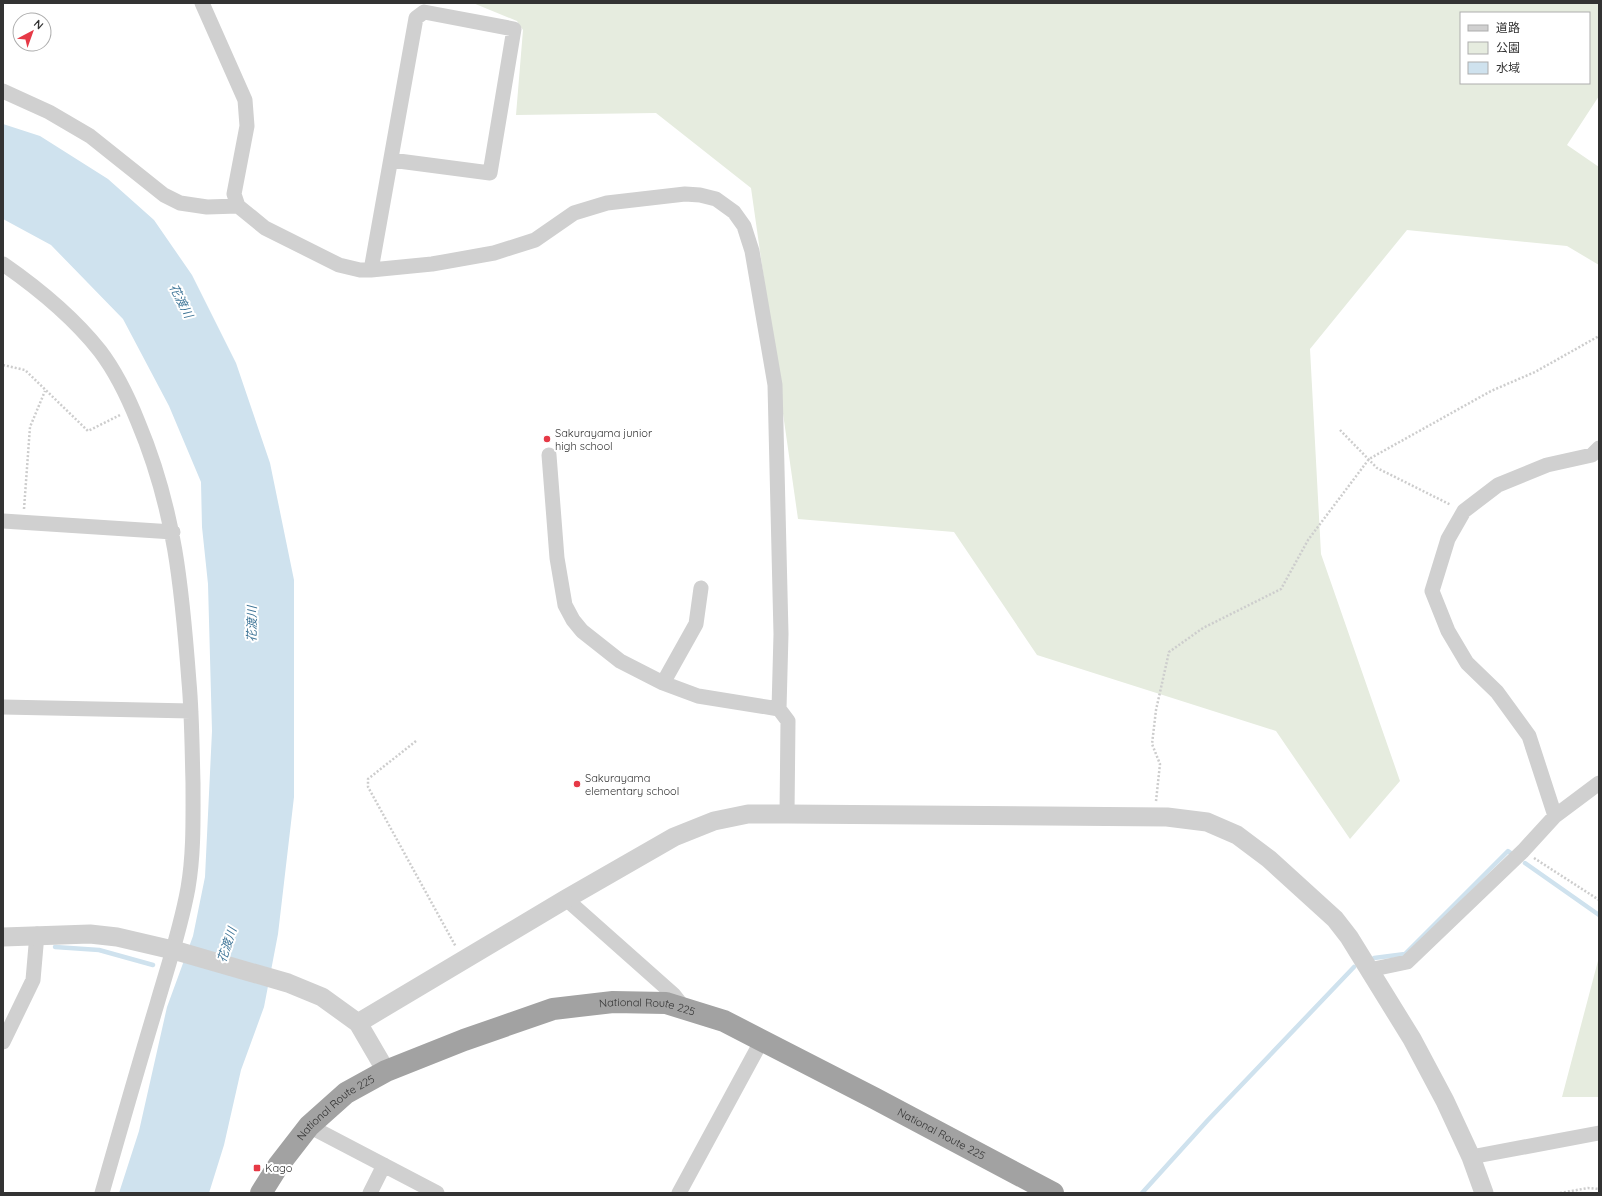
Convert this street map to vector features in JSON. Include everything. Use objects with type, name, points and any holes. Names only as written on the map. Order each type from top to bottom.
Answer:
[{"type":"highway","name":"National Route 225","points":[[261,1193],[278,1166],[309,1126],[346,1093],[386,1071],[464,1040],[553,1008],[613,1002],[666,1003],[724,1021],[1053,1193]]},
{"type":"street","points":[[202,3],[245,100],[247,126],[234,194],[238,206],[265,228],[339,265],[360,270],[371,270],[432,264],[494,253],[535,240],[574,213],[607,203],[692,194],[716,199],[734,212],[744,226],[752,251],[775,385],[781,634],[779,709],[788,721],[787,814]]},
{"type":"street","points":[[371,270],[416,18],[424,12],[514,29],[490,173],[391,160]]},
{"type":"street","points":[[3,91],[49,112],[90,136],[164,195],[180,203],[207,207],[238,206]]},
{"type":"street","points":[[3,264],[47,298],[79,326],[102,353],[119,381],[133,408],[157,471],[173,532],[183,594],[191,711],[194,840],[188,890],[175,950],[102,1193]]},
{"type":"street","points":[[1555,816],[1529,736],[1497,692],[1467,663],[1448,631],[1432,591],[1448,539],[1464,511],[1498,485],[1547,465],[1592,455],[1599,448]]},
{"type":"street","points":[[549,455],[557,558],[565,605],[582,631],[620,661],[663,682],[698,696],[779,709]]},
{"type":"street","points":[[3,521],[173,532]]},
{"type":"street","points":[[663,682],[696,624],[701,588]]},
{"type":"street","points":[[3,707],[191,711]]},
{"type":"street","points":[[1369,970],[1407,962],[1523,851],[1555,816],[1599,783]]},
{"type":"street","points":[[358,1023],[566,898],[674,837],[714,821],[748,814],[787,814],[1155,817],[1207,822],[1236,835],[1269,859],[1335,919],[1412,1039],[1445,1101],[1471,1157],[1484,1193]]},
{"type":"street","points":[[566,898],[672,994],[684,1008]]},
{"type":"street","points":[[3,1042],[33,980],[37,934]]},
{"type":"street","points":[[3,937],[37,934],[90,934],[110,936],[175,950],[288,983],[322,997],[358,1023],[386,1071]]},
{"type":"street","points":[[679,1193],[762,1040]]},
{"type":"street","points":[[309,1126],[437,1193]]},
{"type":"street","points":[[1471,1157],[1599,1134]]},
{"type":"street","points":[[370,1193],[384,1165]]},
{"type":"path","points":[[1155,817],[1160,764],[1152,744],[1156,710],[1169,652],[1203,628],[1281,589],[1308,540],[1369,459],[1491,391],[1535,372],[1599,336]]},
{"type":"path","points":[[3,365],[25,370],[88,431],[133,408]]},
{"type":"path","points":[[23,522],[30,427],[45,390]]},
{"type":"path","points":[[1340,430],[1377,468],[1464,511]]},
{"type":"path","points":[[416,741],[368,779],[368,787],[463,960]]},
{"type":"path","points":[[1523,851],[1599,900]]},
{"type":"path","points":[[1560,1193],[1588,1188],[1599,1189]]},
{"type":"green space","points":[[473,3],[1599,3],[1599,96],[1567,145],[1599,167],[1599,265],[1567,246],[1407,230],[1310,349],[1321,554],[1400,781],[1350,839],[1276,731],[1037,655],[954,532],[798,519],[751,188],[656,113],[516,115],[523,30],[517,21]]},
{"type":"green space","points":[[1599,957],[1599,1097],[1562,1097]]},
{"type":"water","name":"花渡川","points":[[3,124],[40,136],[108,179],[154,220],[192,275],[236,363],[270,463],[294,580],[294,797],[278,934],[264,1007],[241,1070],[224,1145],[209,1193],[119,1193],[139,1131],[167,1007],[193,936],[205,877],[212,731],[208,584],[202,527],[201,482],[169,406],[123,319],[51,245],[3,219]]},
{"type":"waterway","points":[[1374,958],[1405,954],[1508,851],[1511,853]]},
{"type":"waterway","points":[[1525,863],[1599,915]]},
{"type":"waterway","points":[[55,947],[99,950],[153,965]]},
{"type":"waterway","points":[[1142,1193],[1208,1120],[1354,967]]},
{"type":"place","name":"Sakurayama junior high school","points":[[547,439]]},
{"type":"place","name":"Sakurayama elementary school","points":[[577,784]]},
{"type":"place","name":"Kago","points":[[257,1168]]}]
